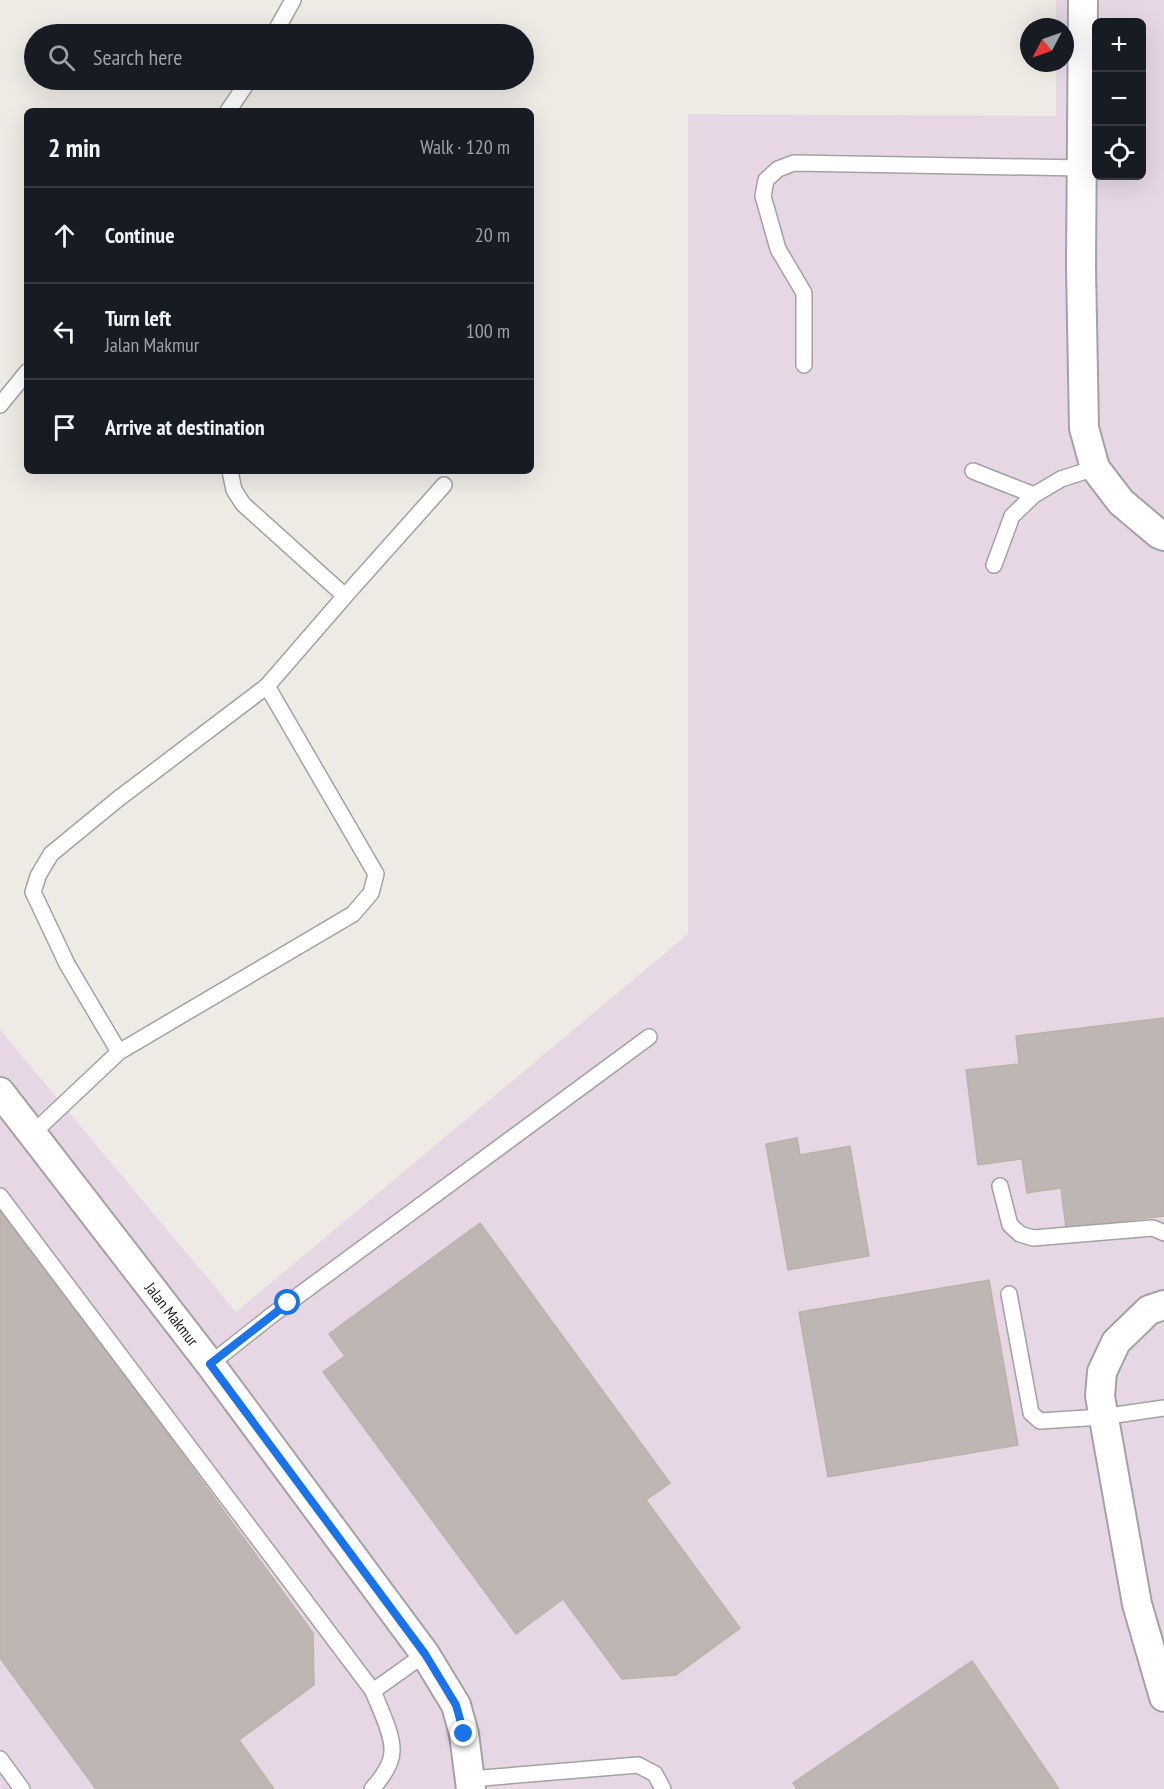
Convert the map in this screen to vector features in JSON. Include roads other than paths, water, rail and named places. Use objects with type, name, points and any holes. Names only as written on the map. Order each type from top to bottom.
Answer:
[{"type":"street","points":[[1083,0],[1081,168],[1084,428],[1095,468],[1121,502],[1164,536]]},
{"type":"street","name":"Jalan Makmur","points":[[0,1092],[210,1364],[425,1654],[456,1705],[464,1734],[471,1784]]},
{"type":"street","points":[[1164,1305],[1149,1310],[1116,1341],[1102,1372],[1100,1396],[1137,1604],[1164,1697]]},
{"type":"lane","points":[[280,24],[293,0]]},
{"type":"lane","points":[[230,108],[242,90]]},
{"type":"lane","points":[[804,365],[804,293],[778,249],[763,196],[766,180],[778,169],[794,163],[1081,168]]},
{"type":"lane","points":[[0,405],[24,376]]},
{"type":"lane","points":[[994,565],[1012,516],[1034,495],[1060,479],[1095,468]]},
{"type":"lane","points":[[973,471],[1034,495]]},
{"type":"lane","points":[[231,474],[234,490],[243,504],[345,596]]},
{"type":"lane","points":[[119,1052],[67,964],[33,892],[38,876],[51,854],[117,799],[267,686],[444,485]]},
{"type":"lane","points":[[32,1134],[119,1052],[353,914],[371,893],[376,874],[267,686]]},
{"type":"lane","points":[[210,1364],[272,1315],[648,1037]]},
{"type":"lane","points":[[1000,1186],[1010,1225],[1020,1234],[1033,1238],[1153,1228],[1164,1233]]},
{"type":"lane","points":[[0,1196],[373,1691],[387,1727],[392,1752],[388,1767],[372,1789]]},
{"type":"lane","points":[[1009,1294],[1031,1413],[1040,1421],[1102,1417],[1164,1408]]},
{"type":"lane","points":[[373,1691],[425,1654]]},
{"type":"lane","points":[[0,1759],[22,1789]]},
{"type":"lane","points":[[471,1784],[528,1782],[638,1765],[655,1774],[663,1789]]}]
